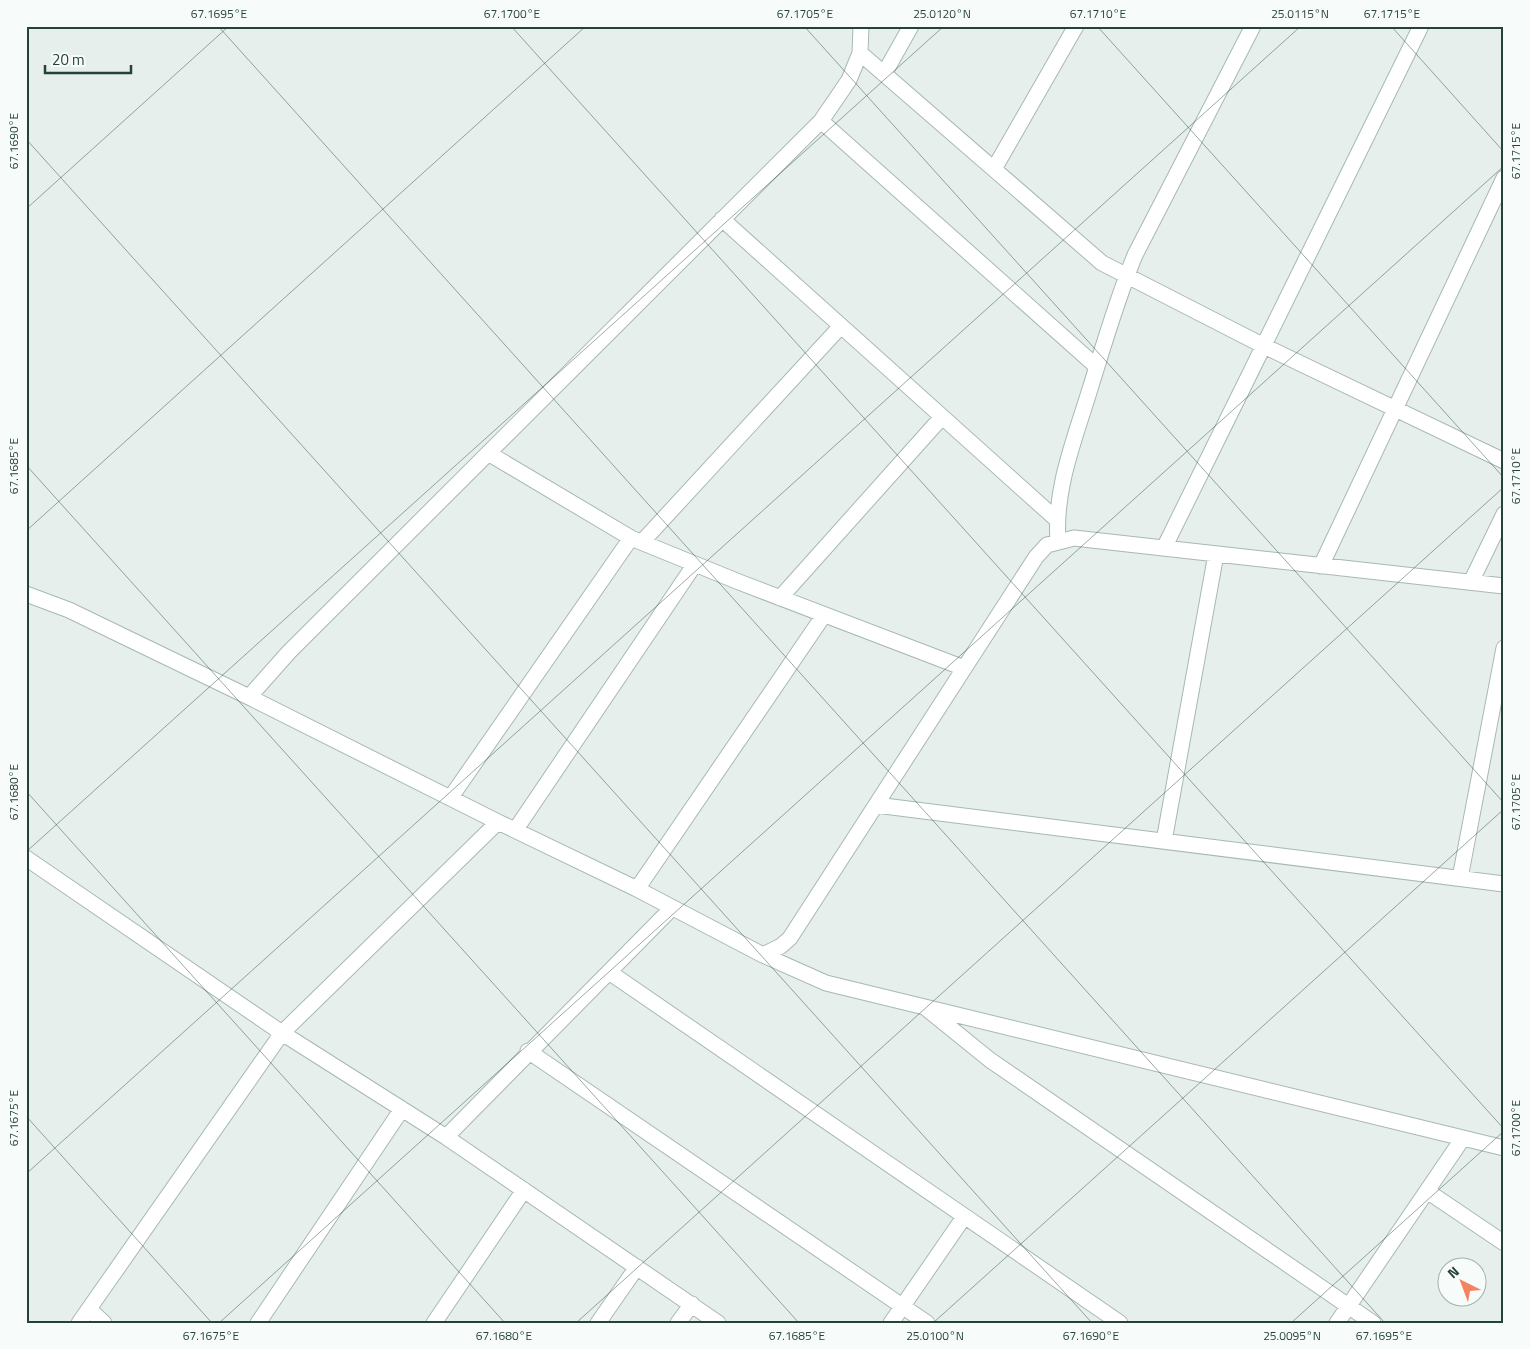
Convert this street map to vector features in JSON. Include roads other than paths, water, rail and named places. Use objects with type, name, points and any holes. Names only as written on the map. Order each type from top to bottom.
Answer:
[{"type":"street","points":[[249,696],[289,652],[821,121],[849,80],[860,53],[860,26]]},
{"type":"street","points":[[884,74],[911,26]]},
{"type":"street","points":[[994,169],[1076,26]]},
{"type":"street","points":[[1058,541],[1056,519],[1066,466],[1126,277],[1253,26]]},
{"type":"street","points":[[1164,548],[1421,26]]},
{"type":"street","points":[[860,53],[1082,248],[1126,277],[1504,462]]},
{"type":"street","points":[[821,121],[1097,367]]},
{"type":"street","points":[[1321,566],[1504,178]]},
{"type":"street","points":[[722,219],[1056,519]]},
{"type":"street","points":[[451,797],[637,540],[841,326]]},
{"type":"street","points":[[780,598],[942,416]]},
{"type":"street","points":[[488,453],[637,540],[780,598],[964,668]]},
{"type":"street","points":[[1471,582],[1504,514]]},
{"type":"street","points":[[763,955],[781,946],[790,938],[1036,557],[1047,545],[1074,538],[1504,586]]},
{"type":"street","points":[[1164,841],[1216,554]]},
{"type":"street","points":[[516,829],[695,564]]},
{"type":"street","points":[[26,594],[68,610],[249,696],[498,822],[516,829],[637,889],[763,955],[826,982],[1504,1148]]},
{"type":"street","points":[[637,889],[824,614]]},
{"type":"street","points":[[1460,878],[1504,648]]},
{"type":"street","points":[[876,805],[1504,884]]},
{"type":"street","points":[[79,1323],[282,1032],[498,822]]},
{"type":"street","points":[[26,858],[282,1032],[446,1137],[718,1323]]},
{"type":"street","points":[[446,1137],[672,908]]},
{"type":"street","points":[[609,972],[1120,1323]]},
{"type":"street","points":[[924,1006],[990,1060],[1373,1323]]},
{"type":"street","points":[[528,1052],[928,1323]]},
{"type":"street","points":[[258,1323],[402,1109]]},
{"type":"street","points":[[1337,1323],[1463,1138]]},
{"type":"street","points":[[434,1323],[524,1190]]},
{"type":"street","points":[[1427,1191],[1504,1243]]},
{"type":"street","points":[[891,1323],[964,1217]]},
{"type":"street","points":[[598,1323],[637,1267]]},
{"type":"street","points":[[678,1323],[692,1304]]},
{"type":"street","points":[[89,1309],[104,1323]]}]
